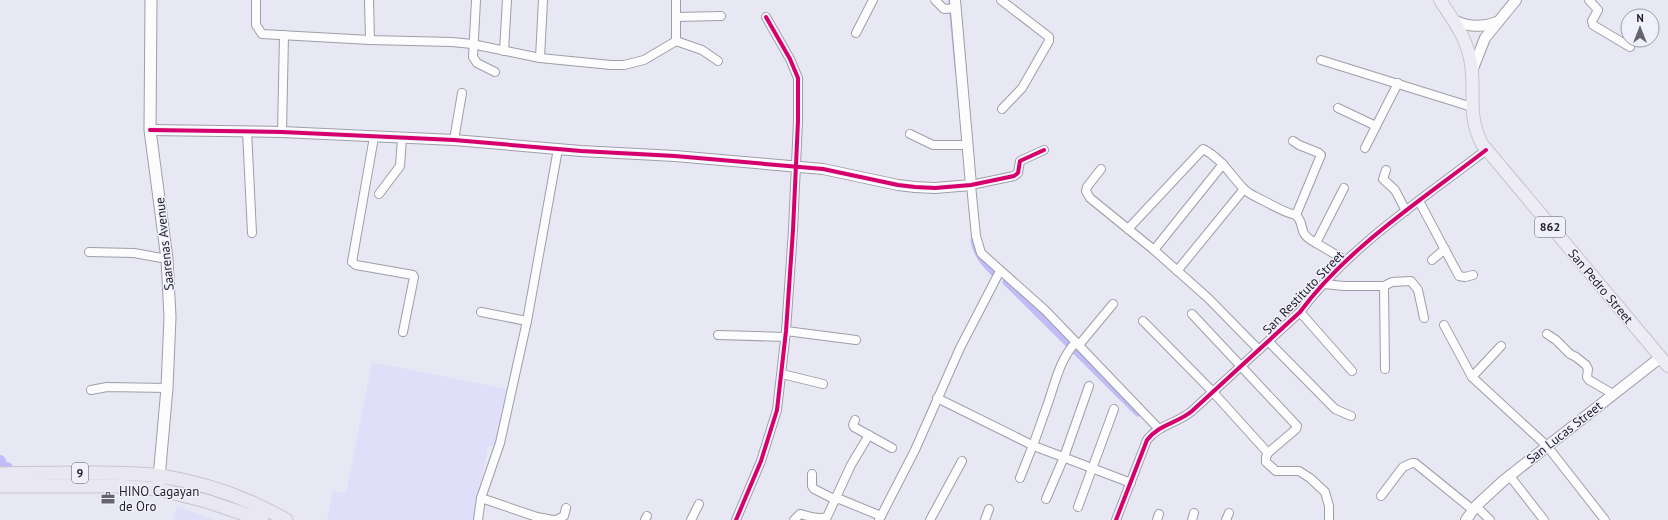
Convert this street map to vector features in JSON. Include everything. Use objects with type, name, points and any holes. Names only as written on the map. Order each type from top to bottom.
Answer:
[{"type":"highway","name":"9","points":[[0,474],[17,479],[116,486],[159,482],[191,483],[255,504],[286,520]]},
{"type":"highway","name":"9","points":[[0,486],[17,479]]},
{"type":"highway","name":"9","points":[[159,482],[206,501],[262,520]]},
{"type":"main road","name":"Saarenas Avenue","points":[[151,0],[150,130],[167,259],[170,317],[167,388],[159,482]]},
{"type":"main road","name":"862","points":[[1440,0],[1467,46],[1472,71]]},
{"type":"main road","name":"San Pedro Street","points":[[1472,71],[1472,107],[1475,129],[1486,150],[1666,358]]},
{"type":"street","points":[[256,0],[256,25],[262,34],[370,40],[452,42],[472,44],[540,58],[611,65],[624,65],[644,60],[676,41],[702,50],[718,61]]},
{"type":"street","points":[[369,0],[370,40]]},
{"type":"street","points":[[476,0],[472,44],[473,57],[477,63],[495,72]]},
{"type":"street","points":[[504,51],[507,0]]},
{"type":"street","points":[[540,58],[542,0]]},
{"type":"street","points":[[676,0],[676,41]]},
{"type":"street","points":[[856,33],[873,0]]},
{"type":"street","points":[[935,0],[940,7],[952,7],[964,146],[971,185],[976,236],[979,248],[988,260],[1030,295],[1075,345],[1159,429]]},
{"type":"street","points":[[1001,0],[1048,37],[1048,41],[1022,88],[1002,109]]},
{"type":"street","name":"San Pedro Street","points":[[1472,71],[1485,38],[1516,0]]},
{"type":"street","points":[[1589,0],[1598,10],[1592,21],[1593,25],[1620,41]]},
{"type":"street","points":[[676,17],[720,16]]},
{"type":"street","points":[[736,520],[761,461],[774,423],[782,374],[786,334],[793,230],[798,78],[790,58],[766,18]]},
{"type":"street","points":[[1453,20],[1465,25],[1476,26],[1487,26],[1497,22]]},
{"type":"street","points":[[282,132],[284,35]]},
{"type":"street","points":[[1321,60],[1472,107]]},
{"type":"street","points":[[1365,148],[1398,83]]},
{"type":"street","points":[[454,140],[462,93]]},
{"type":"street","points":[[1338,108],[1376,126]]},
{"type":"street","points":[[150,130],[282,132],[454,140],[558,149],[675,156],[831,171],[898,185],[935,188],[971,185],[1014,176],[1018,173],[1020,161],[1044,150]]},
{"type":"street","points":[[247,131],[252,233]]},
{"type":"street","points":[[910,134],[934,145],[964,146]]},
{"type":"street","points":[[374,137],[352,262],[413,275],[414,277],[403,332]]},
{"type":"street","points":[[379,194],[400,166],[402,138]]},
{"type":"street","points":[[1293,141],[1319,153],[1321,156],[1296,215]]},
{"type":"street","points":[[478,520],[481,498],[500,443],[527,321],[558,149]]},
{"type":"street","points":[[1128,229],[1204,149],[1223,164],[1244,189],[1274,208],[1296,215],[1300,219],[1303,233],[1307,239],[1345,260]]},
{"type":"street","name":"San Restituto Street","points":[[1116,520],[1147,440],[1154,432],[1187,416],[1240,366],[1270,342],[1300,312],[1310,298],[1345,260],[1486,150]]},
{"type":"street","points":[[1154,250],[1223,164]]},
{"type":"street","points":[[1101,169],[1087,186],[1087,194],[1090,198],[1154,250],[1208,298],[1259,350]]},
{"type":"street","points":[[1386,170],[1383,179],[1395,190],[1406,211]]},
{"type":"street","points":[[1316,243],[1344,188]]},
{"type":"street","points":[[1177,271],[1244,189]]},
{"type":"street","points":[[1419,201],[1459,276],[1465,277],[1473,275]]},
{"type":"street","points":[[1432,260],[1445,249]]},
{"type":"street","points":[[89,252],[134,253],[167,259]]},
{"type":"street","points":[[812,474],[814,489],[880,518],[915,450],[960,348],[1000,271]]},
{"type":"street","points":[[1324,284],[1344,286],[1384,286],[1392,282],[1411,281],[1418,290],[1424,318]]},
{"type":"street","points":[[1384,286],[1385,369]]},
{"type":"street","points":[[1020,478],[1034,446],[1058,374],[1075,345],[1113,304]]},
{"type":"street","points":[[482,312],[527,321]]},
{"type":"street","points":[[1300,312],[1352,371]]},
{"type":"street","points":[[1192,314],[1297,426],[1296,430],[1268,453],[1266,456],[1266,462],[1275,470],[1302,472],[1324,490],[1329,506],[1329,520]]},
{"type":"street","points":[[1143,320],[1212,391],[1268,453]]},
{"type":"street","points":[[1444,325],[1472,377],[1546,446],[1605,520]]},
{"type":"street","points":[[718,335],[786,334],[856,340]]},
{"type":"street","points":[[1547,334],[1556,340],[1570,354],[1586,365],[1588,369],[1586,375],[1589,380],[1613,394]]},
{"type":"street","points":[[1270,342],[1335,409],[1351,416]]},
{"type":"street","points":[[1472,377],[1501,346]]},
{"type":"street","name":"San Lucas Street","points":[[1466,520],[1475,508],[1510,475],[1613,394],[1666,358]]},
{"type":"street","points":[[782,374],[823,384]]},
{"type":"street","points":[[1046,499],[1064,457],[1089,386]]},
{"type":"street","points":[[91,390],[107,387],[167,388]]},
{"type":"street","points":[[937,398],[1034,446],[1131,483]]},
{"type":"street","points":[[1078,507],[1114,409]]},
{"type":"street","points":[[855,420],[853,425],[854,427],[892,448]]},
{"type":"street","points":[[794,520],[800,514],[815,519],[824,519],[830,513],[851,465],[869,435]]},
{"type":"street","points":[[930,520],[962,461]]},
{"type":"street","points":[[1381,496],[1403,467],[1415,463],[1490,520]]},
{"type":"street","points":[[1510,475],[1544,520]]},
{"type":"street","points":[[481,498],[537,517],[553,520]]},
{"type":"street","points":[[692,520],[699,504]]},
{"type":"street","points":[[556,520],[564,516],[566,508]]},
{"type":"street","points":[[985,520],[989,509]]},
{"type":"shaded area","points":[[372,362],[507,389],[495,447],[488,446],[474,520],[327,520],[333,491],[346,493]]},
{"type":"shaded area","points":[[177,506],[214,520],[173,520]]},
{"type":"waterway","points":[[949,0],[950,5]]},
{"type":"waterway","points":[[950,10],[956,73]]},
{"type":"waterway","points":[[974,241],[979,255],[996,275]]},
{"type":"waterway","points":[[1006,282],[1138,413]]},
{"type":"waterway","points":[[0,461],[1,468],[7,468]]},
{"type":"cycle path","points":[[736,520],[761,461],[777,410],[786,331],[793,230],[798,121],[798,78],[790,59],[766,17]]},
{"type":"cycle path","points":[[150,130],[282,132],[454,140],[581,151],[675,156],[823,169],[898,185],[935,188],[971,185],[1014,176],[1018,173],[1020,161],[1044,150]]},
{"type":"cycle path","points":[[1116,520],[1147,440],[1162,427],[1192,411],[1300,312],[1319,288],[1363,245],[1486,150]]},
{"type":"place","name":"HINO Cagayan de Oro","points":[[108,498]]}]
